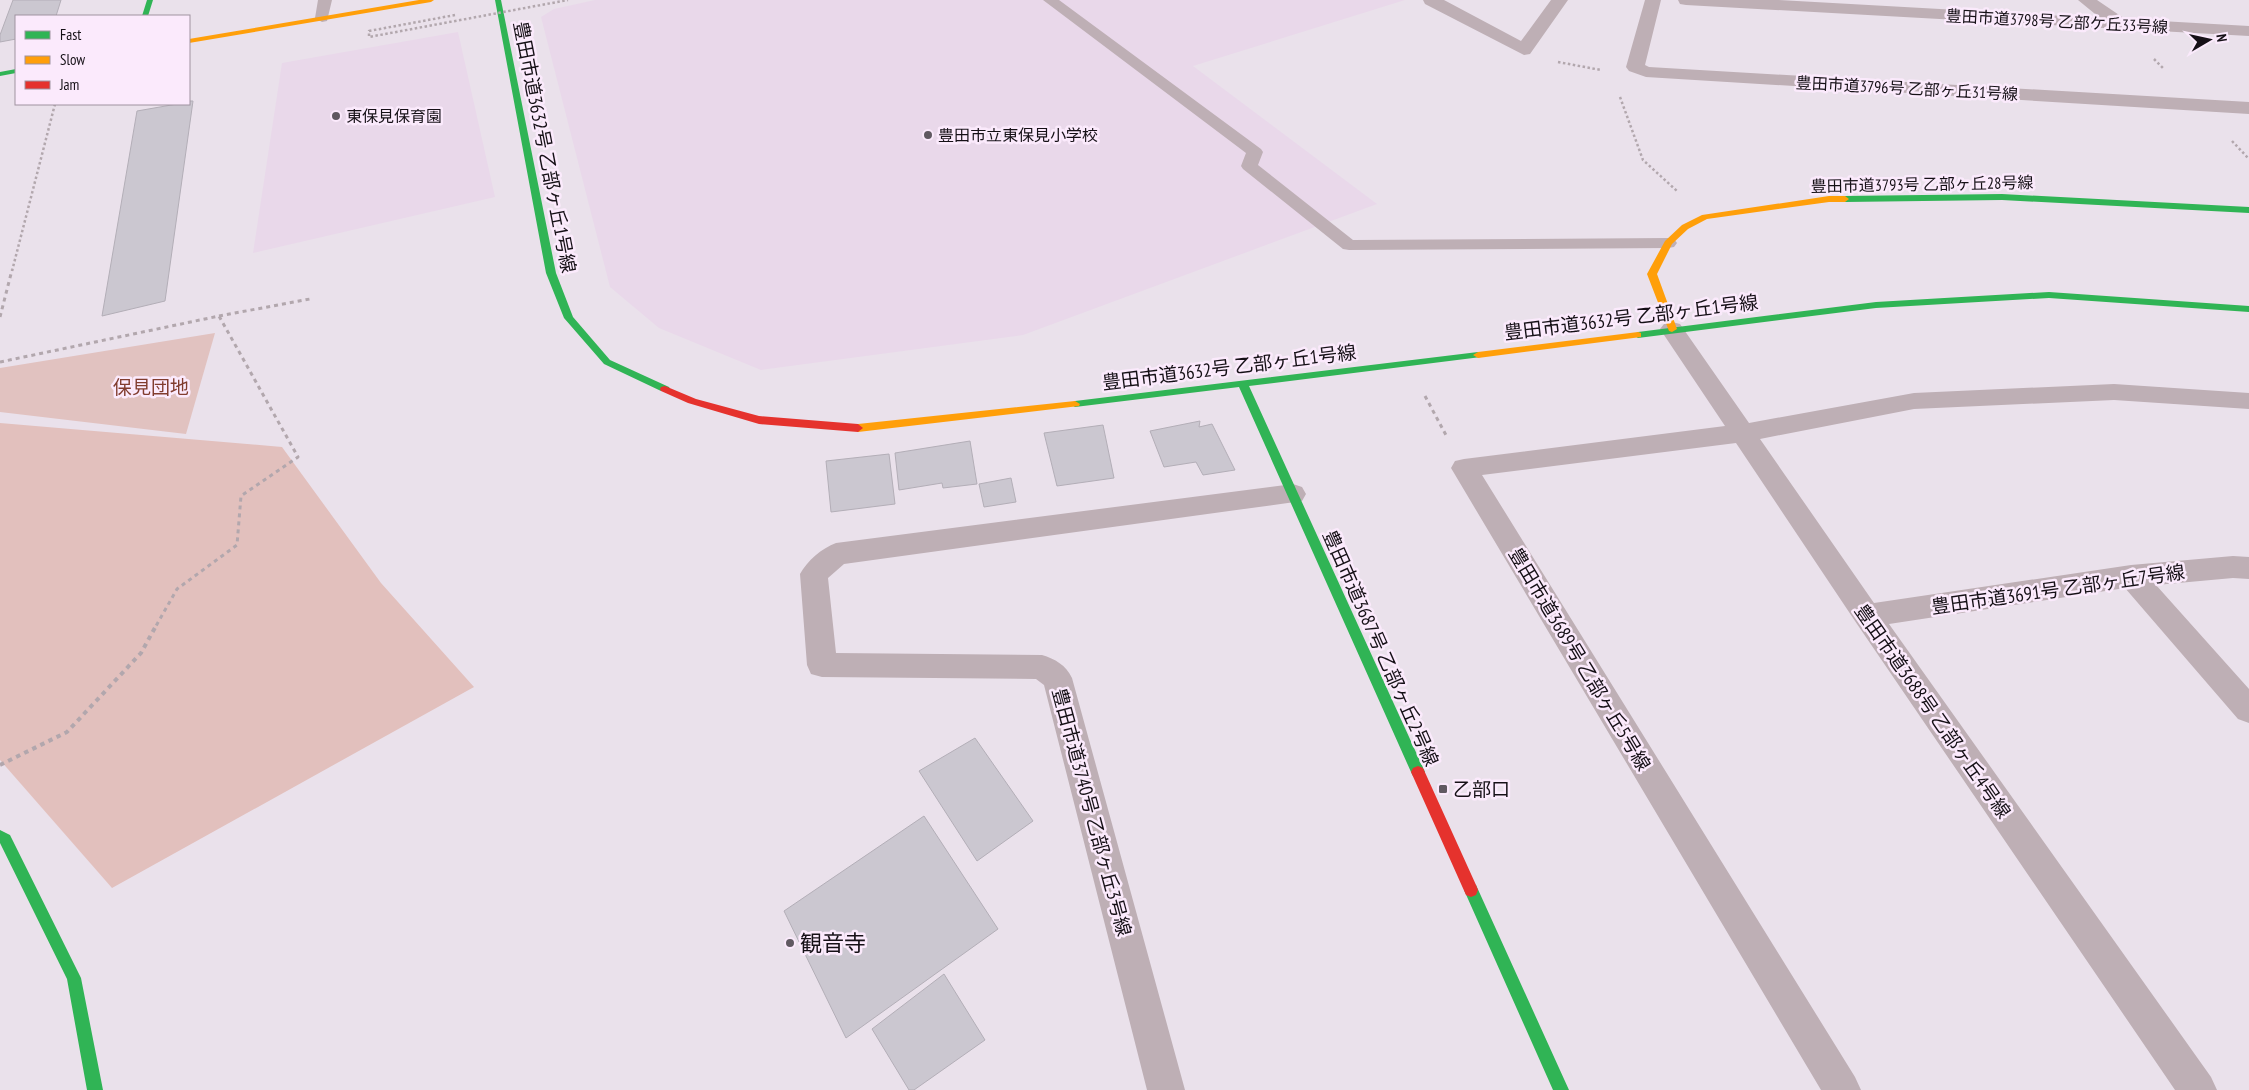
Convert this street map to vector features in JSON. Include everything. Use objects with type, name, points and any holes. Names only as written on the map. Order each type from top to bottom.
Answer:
[{"type":"street","points":[[146,15],[150,0]]},
{"type":"street","points":[[190,41],[431,0]]},
{"type":"street","name":"豊田市道3632号 乙部ヶ丘1号線","points":[[498,0],[551,273],[569,318],[607,362],[692,402],[759,420],[858,428],[1244,385],[1672,329],[1876,305],[2049,295],[2249,309]]},
{"type":"street","points":[[1431,0],[1524,50],[1560,0]]},
{"type":"street","name":"豊田市道3796号 乙部ヶ丘31号線","points":[[1653,0],[1635,67],[1646,72],[2249,108]]},
{"type":"street","name":"豊田市道3798号 乙部ケ丘33号線","points":[[1686,0],[2249,31]]},
{"type":"street","points":[[1922,0],[1939,14]]},
{"type":"street","points":[[2086,0],[2121,24]]},
{"type":"street","points":[[0,74],[15,71]]},
{"type":"street","name":"豊田市道3793号 乙部ヶ丘28号線","points":[[1672,329],[1652,274],[1668,243],[1685,227],[1705,217],[1829,199],[2002,197],[2249,210]]},
{"type":"street","name":"豊田市道3688号 乙部ヶ丘4号線","points":[[1672,329],[1867,616],[2198,1090]]},
{"type":"street","name":"豊田市道3687号 乙部ヶ丘2号線","points":[[1244,385],[1561,1090]]},
{"type":"street","points":[[1464,468],[1743,434],[1914,401],[2114,392],[2249,401]]},
{"type":"street","name":"豊田市道3689号 乙部ヶ丘5号線","points":[[1464,468],[1842,1090]]},
{"type":"street","name":"豊田市道3740号 乙部ヶ丘3号線","points":[[1166,1090],[1057,678],[1042,666],[822,665],[814,574],[836,554],[1293,494]]},
{"type":"street","name":"豊田市道3691号 乙部ヶ丘7号線","points":[[1867,616],[2131,576],[2233,567],[2249,568]]},
{"type":"street","points":[[2131,576],[2249,710]]},
{"type":"street","points":[[0,836],[5,839],[74,978],[95,1090]]},
{"type":"lane","points":[[322,18],[325,0]]},
{"type":"lane","points":[[1050,0],[1255,152],[1249,166],[1349,245],[1668,243]]},
{"type":"path","points":[[456,15],[368,31],[369,37],[568,0]]},
{"type":"path","points":[[2121,24],[2199,105]]},
{"type":"path","points":[[1524,50],[1537,59],[1601,70]]},
{"type":"path","points":[[1617,89],[1643,160],[1677,191]]},
{"type":"path","points":[[0,317],[55,105]]},
{"type":"path","points":[[0,362],[219,316],[310,300]]},
{"type":"path","points":[[0,765],[67,732],[141,653],[177,589],[237,545],[241,496],[298,457],[219,316]]},
{"type":"path","points":[[1422,390],[1464,468]]},
{"type":"shaded area","name":"豊田市立東保見小学校","points":[[595,0],[1405,0],[1193,66],[1377,204],[1023,335],[761,370],[659,328],[610,287],[541,17],[554,9]]},
{"type":"shaded area","points":[[458,32],[495,197],[253,253],[282,63]]},
{"type":"shaded area","points":[[0,423],[282,447],[381,583],[474,687],[112,888],[0,760]]},
{"type":"green space","name":"保見団地","points":[[215,333],[186,434],[0,412],[0,368]]},
{"type":"building","points":[[13,0],[61,0],[56,15],[15,15],[15,39],[0,42],[0,35]]},
{"type":"building","points":[[190,101],[193,101],[165,301],[102,316],[137,111],[171,105],[190,105]]},
{"type":"building","points":[[1200,421],[1199,427],[1212,424],[1235,470],[1203,475],[1196,462],[1164,467],[1150,431]]},
{"type":"building","points":[[1103,425],[1114,478],[1057,486],[1044,433]]},
{"type":"building","points":[[970,441],[977,484],[943,488],[942,483],[899,490],[895,453]]},
{"type":"building","points":[[889,454],[895,504],[831,512],[826,461]]},
{"type":"building","points":[[1011,478],[1016,502],[984,507],[979,484]]},
{"type":"building","points":[[975,738],[1033,821],[977,861],[919,771]]},
{"type":"building","points":[[924,816],[998,929],[846,1038],[784,911]]},
{"type":"building","points":[[944,974],[985,1040],[914,1090],[909,1090],[872,1029]]},
{"type":"traffic: fast","points":[[145,15],[150,0]]},
{"type":"traffic: fast","points":[[498,0],[551,273],[569,318],[607,362],[665,389]]},
{"type":"traffic: fast","points":[[0,74],[15,71]]},
{"type":"traffic: fast","points":[[1845,199],[2002,197],[2249,210]]},
{"type":"traffic: fast","points":[[1638,335],[1876,305],[2049,295],[2249,309]]},
{"type":"traffic: fast","points":[[1075,404],[1478,355]]},
{"type":"traffic: fast","points":[[1243,385],[1418,772]]},
{"type":"traffic: fast","points":[[0,836],[5,839],[74,978],[95,1090]]},
{"type":"traffic: fast","points":[[1471,890],[1561,1090]]},
{"type":"traffic: slow","points":[[190,41],[431,0]]},
{"type":"traffic: slow","points":[[1672,329],[1652,274],[1668,243],[1685,227],[1705,217],[1829,199],[1845,199]]},
{"type":"traffic: slow","points":[[1478,355],[1638,335]]},
{"type":"traffic: slow","points":[[858,428],[1075,404]]},
{"type":"traffic: jam","points":[[665,389],[692,401],[759,420],[858,428]]},
{"type":"traffic: jam","points":[[1418,772],[1471,890]]},
{"type":"place","name":"東保見保育園","points":[[336,116]]},
{"type":"place","name":"豊田市立東保見小学校","points":[[928,135]]},
{"type":"place","name":"乙部口","points":[[1443,789]]},
{"type":"place","name":"観音寺","points":[[790,943]]}]
